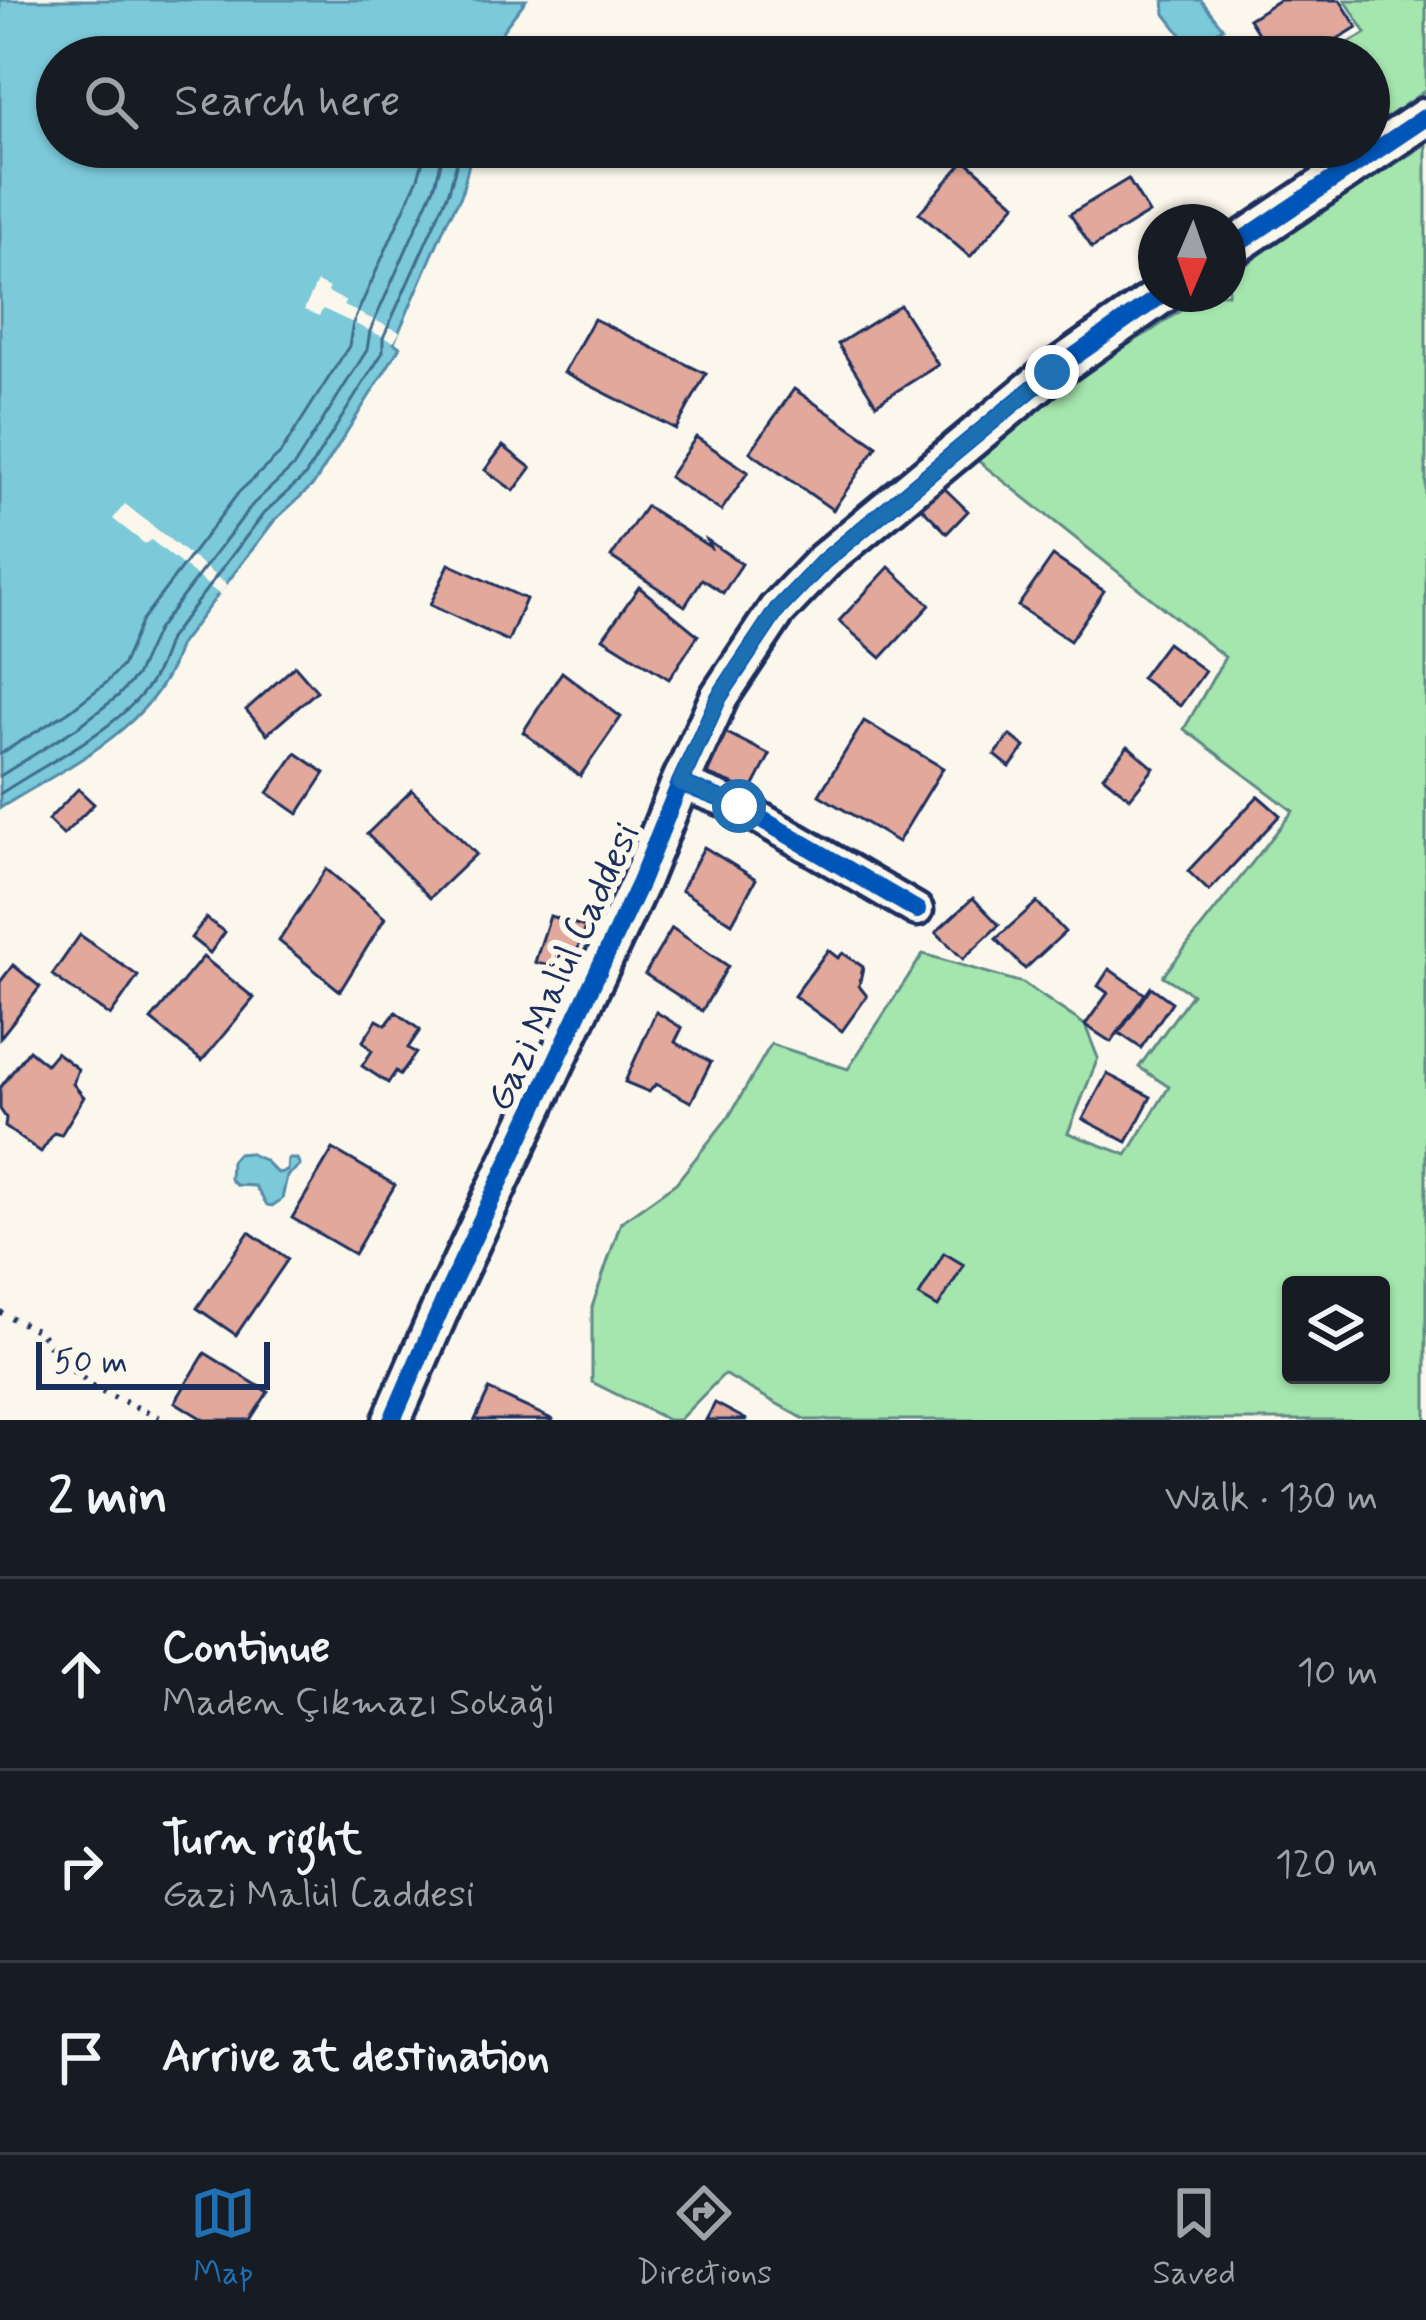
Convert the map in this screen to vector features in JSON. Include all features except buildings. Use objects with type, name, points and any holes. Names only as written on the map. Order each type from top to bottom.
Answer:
[{"type":"street","points":[[1390,141],[1426,117]]},
{"type":"street","points":[[1246,238],[1350,168]]},
{"type":"street","name":"Gazi Malül Caddesi","points":[[392,1420],[640,882],[719,697],[777,610],[824,561],[1052,372],[1138,312]]},
{"type":"street","points":[[680,783],[739,806],[916,910]]},
{"type":"path","points":[[0,1312],[40,1332],[62,1363],[98,1390],[165,1420]]},
{"type":"green space","points":[[1345,0],[1426,0],[1426,90],[1390,115],[1390,36],[1361,36],[1366,33]]},
{"type":"green space","points":[[1426,144],[1426,1420],[806,1420],[724,1374],[679,1420],[668,1420],[592,1382],[592,1307],[621,1222],[676,1183],[730,1115],[771,1044],[848,1069],[923,954],[1023,983],[1085,1025],[1098,1058],[1068,1133],[1127,1155],[1169,1087],[1139,1067],[1192,994],[1163,976],[1293,811],[1184,729],[1225,657],[972,456],[1059,385],[1178,312],[1246,312],[1246,264]]},
{"type":"water","points":[[0,0],[526,0],[501,36],[36,36],[36,168],[468,168],[461,196],[394,343],[400,347],[314,484],[274,521],[179,646],[168,675],[130,722],[80,760],[0,808]]},
{"type":"water","points":[[1164,0],[1201,0],[1223,28],[1210,36],[1182,36],[1165,14]]},
{"type":"water","points":[[248,1153],[277,1173],[287,1171],[288,1159],[297,1159],[300,1165],[287,1176],[282,1199],[272,1206],[255,1186],[236,1185],[230,1179],[231,1161],[237,1154]]},
{"type":"pier","points":[[317,282],[345,301],[344,306],[400,332],[394,342],[323,309],[319,316],[304,310]]},
{"type":"pier","points":[[125,504],[227,585],[220,595],[151,540],[145,544],[113,519]]},
{"type":"cycle path","points":[[1390,141],[1426,117]]},
{"type":"cycle path","points":[[1246,238],[1350,168]]},
{"type":"cycle path","points":[[392,1420],[640,882],[719,697],[777,610],[824,561],[1052,372],[1138,312]]},
{"type":"cycle path","points":[[680,783],[739,806],[917,910]]},
{"type":"route","points":[[739,806],[680,783],[719,697],[777,610],[824,561],[1052,372]]}]
